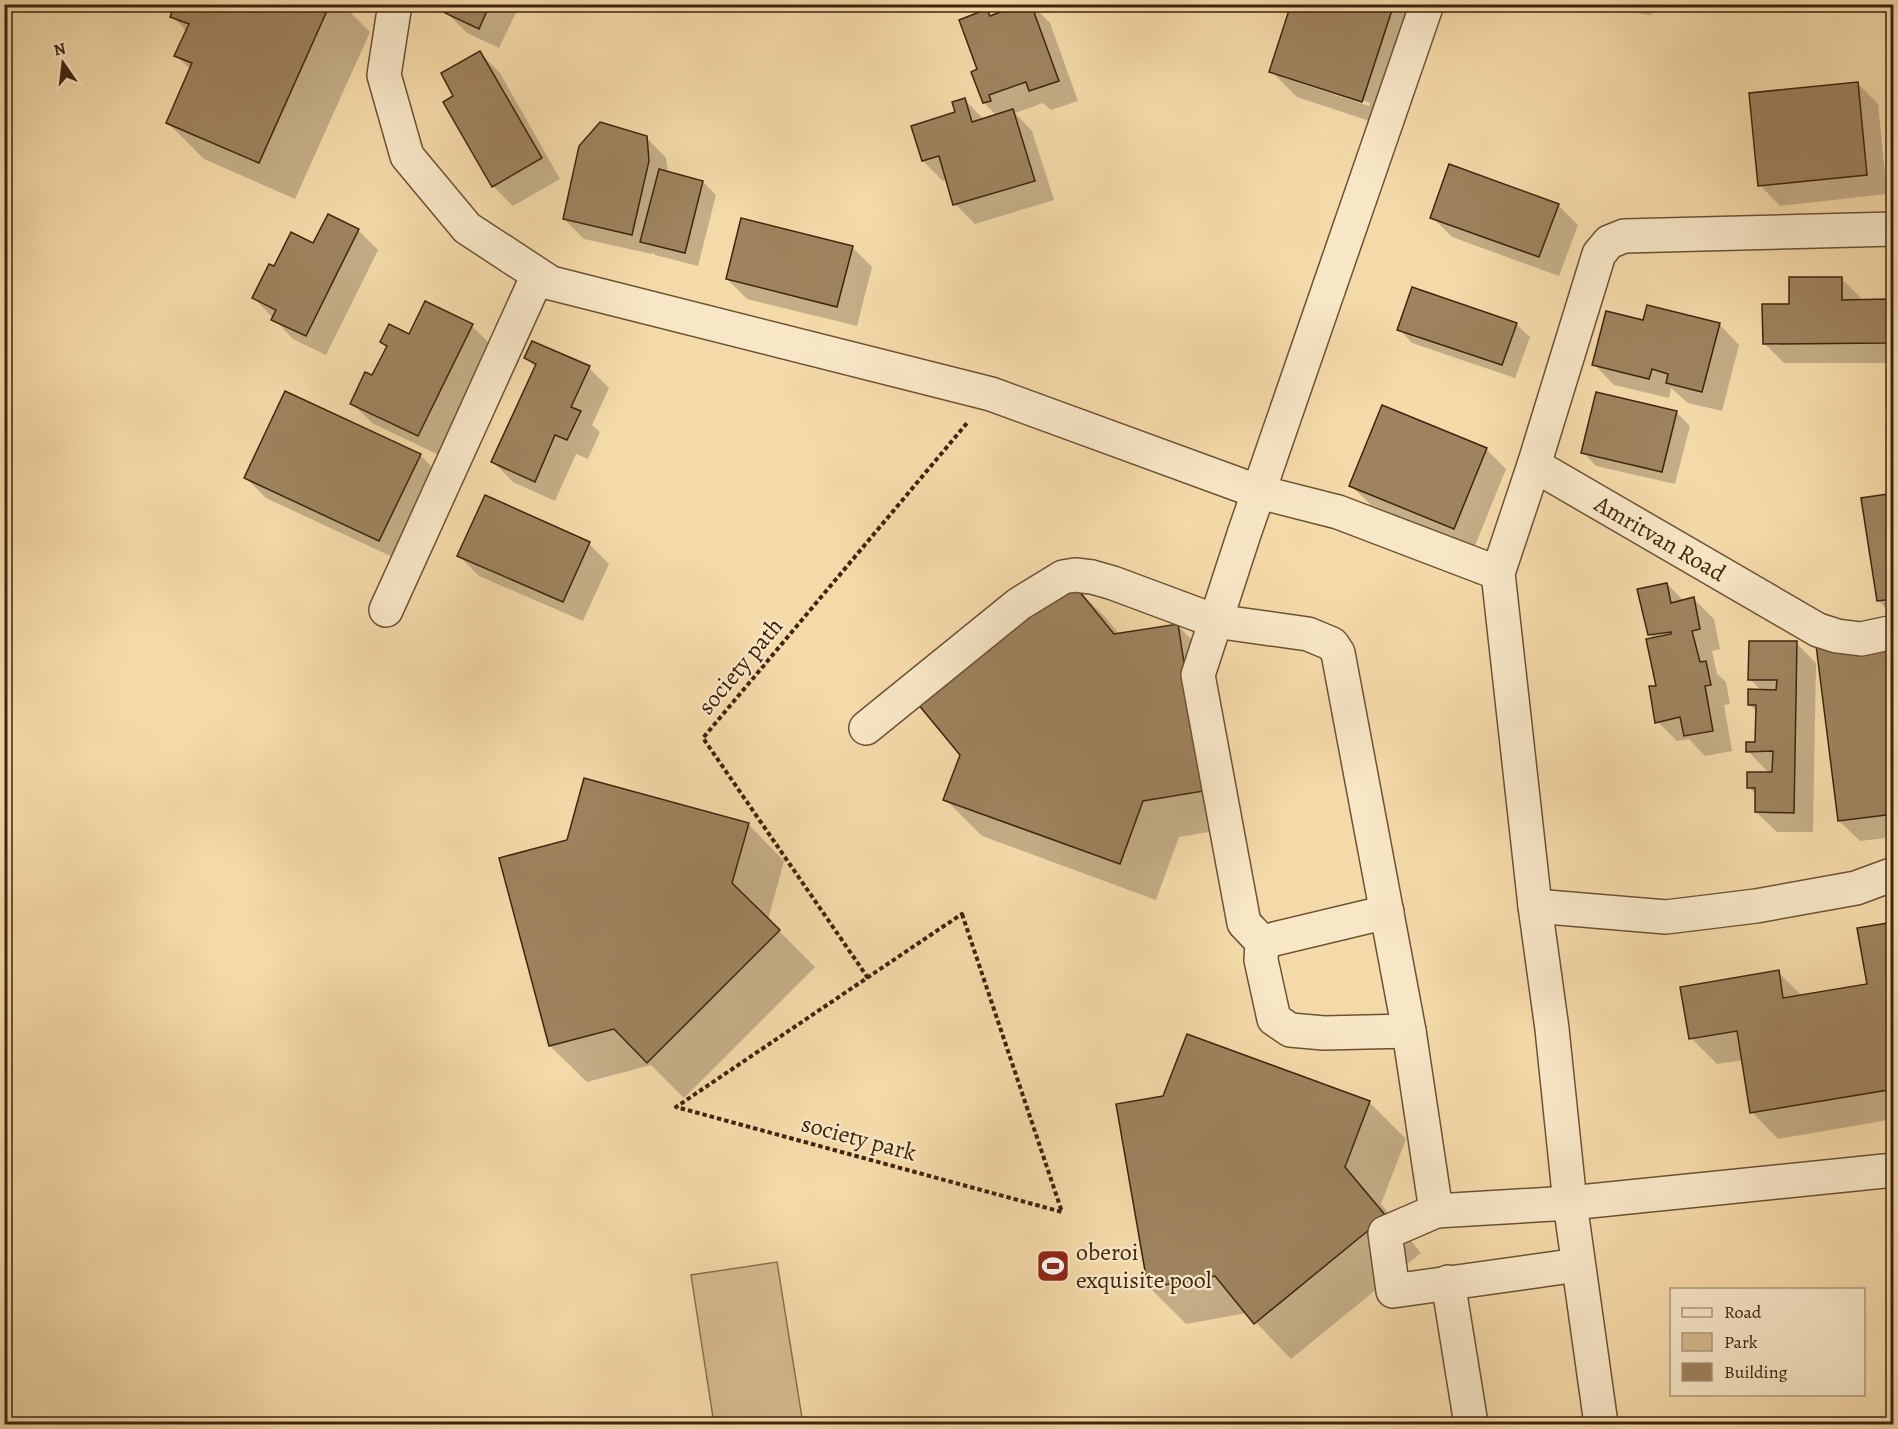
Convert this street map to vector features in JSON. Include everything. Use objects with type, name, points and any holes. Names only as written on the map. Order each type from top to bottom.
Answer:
[{"type":"street","points":[[395,4],[384,75],[407,156],[466,228],[551,284],[991,394],[1259,492],[1338,512],[1498,573]]},
{"type":"street","points":[[1409,1031],[1324,1033],[1290,1030],[1274,1019],[1261,960],[1262,942],[1244,924],[1198,675],[1427,4]]},
{"type":"street","points":[[1601,1425],[1569,1203],[1552,1029],[1535,906],[1498,573],[1599,254],[1609,242],[1624,236],[1893,229]]},
{"type":"street","points":[[386,610],[538,275]]},
{"type":"street","name":"Amritvan Road","points":[[1534,465],[1818,630],[1837,636],[1861,639],[1893,632]]},
{"type":"street","points":[[866,728],[1019,604],[1063,577],[1076,574],[1092,577],[1215,621],[1308,634],[1332,644],[1337,649],[1409,1031],[1436,1211]]},
{"type":"street","points":[[1535,906],[1666,917],[1756,906],[1845,890],[1893,874]]},
{"type":"street","points":[[1262,942],[1387,912]]},
{"type":"street","points":[[1578,1265],[1393,1290],[1385,1233],[1436,1211],[1569,1203],[1893,1170]]},
{"type":"street","points":[[1448,1282],[1472,1425]]},
{"type":"path","name":"society path","points":[[868,978],[703,738],[991,394]]},
{"type":"path","name":"society park","points":[[962,914],[1062,1212],[676,1107],[868,978],[962,914]]},
{"type":"green space","points":[[777,1262],[803,1424],[714,1424],[691,1275]]},
{"type":"building","points":[[175,4],[330,4],[259,163],[166,123],[192,63],[174,56],[189,24],[170,17]]},
{"type":"building","points":[[449,4],[490,4],[479,29],[445,13]]},
{"type":"building","points":[[1021,4],[1031,4],[1059,81],[1029,91],[1026,82],[989,95],[991,101],[983,103],[971,72],[977,69],[959,20],[987,9],[990,16]]},
{"type":"building","points":[[1291,4],[1394,4],[1362,102],[1269,72]]},
{"type":"building","points":[[480,51],[542,158],[492,187],[443,102],[453,96],[441,73]]},
{"type":"building","points":[[1858,82],[1867,175],[1758,186],[1749,93]]},
{"type":"building","points":[[965,98],[972,122],[1013,109],[1035,181],[953,205],[939,156],[922,161],[911,126],[955,112],[952,102]]},
{"type":"building","points":[[600,122],[647,136],[649,161],[632,235],[563,219],[579,146]]},
{"type":"building","points":[[1449,164],[1559,204],[1539,257],[1430,218]]},
{"type":"building","points":[[659,169],[703,181],[685,253],[640,242]]},
{"type":"building","points":[[328,214],[359,229],[306,336],[271,320],[276,310],[252,298],[269,264],[274,266],[291,232],[313,243]]},
{"type":"building","points":[[741,218],[853,246],[837,307],[726,279]]},
{"type":"building","points":[[1789,277],[1842,277],[1842,300],[1887,299],[1887,343],[1763,344],[1762,304],[1789,304]]},
{"type":"building","points":[[1412,287],[1517,323],[1502,365],[1397,330]]},
{"type":"building","points":[[425,301],[473,324],[418,436],[350,404],[365,372],[372,375],[387,346],[380,342],[389,324],[409,334]]},
{"type":"building","points":[[1647,305],[1720,323],[1702,392],[1666,383],[1668,374],[1652,369],[1649,379],[1592,365],[1606,311],[1643,320]]},
{"type":"building","points":[[532,341],[590,366],[571,407],[581,411],[567,440],[555,435],[535,482],[491,462],[536,364],[524,358]]},
{"type":"building","points":[[285,391],[421,454],[379,541],[244,478]]},
{"type":"building","points":[[1596,392],[1677,411],[1662,472],[1581,453]]},
{"type":"building","points":[[1382,405],[1487,448],[1454,529],[1349,486]]},
{"type":"building","points":[[1894,493],[1894,599],[1877,601],[1861,498]]},
{"type":"building","points":[[485,495],[590,542],[563,602],[457,556]]},
{"type":"building","points":[[1070,580],[1114,634],[1178,624],[1204,791],[1143,801],[1120,864],[943,800],[960,755],[918,704]]},
{"type":"building","points":[[1667,583],[1671,603],[1694,597],[1700,629],[1692,631],[1700,662],[1706,661],[1711,685],[1705,686],[1713,731],[1684,736],[1680,717],[1655,723],[1649,686],[1656,686],[1646,639],[1671,634],[1671,632],[1648,635],[1637,589]]},
{"type":"building","points":[[1887,637],[1894,689],[1894,814],[1838,821],[1816,645]]},
{"type":"building","points":[[1749,641],[1797,641],[1794,813],[1755,812],[1755,788],[1747,788],[1747,772],[1772,772],[1773,751],[1746,752],[1746,742],[1755,742],[1756,705],[1748,705],[1748,689],[1776,690],[1777,680],[1748,680]]},
{"type":"building","points":[[584,778],[749,823],[732,883],[780,930],[647,1063],[614,1029],[549,1046],[499,858],[567,840]]},
{"type":"building","points":[[1894,922],[1894,1089],[1750,1113],[1737,1031],[1689,1039],[1680,987],[1779,970],[1783,998],[1867,984],[1857,928]]},
{"type":"building","points":[[1187,1034],[1370,1101],[1345,1167],[1386,1216],[1254,1324],[1215,1276],[1148,1288],[1116,1104],[1163,1096]]},
{"type":"place","name":"oberoi exquisite pool","points":[[1053,1266]]}]
